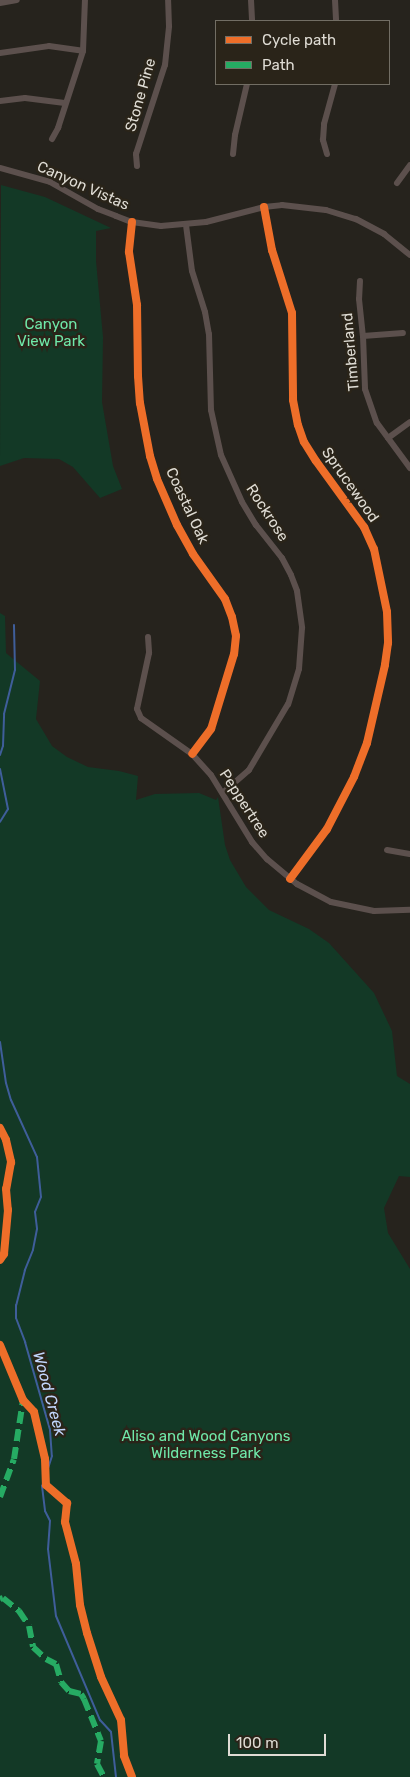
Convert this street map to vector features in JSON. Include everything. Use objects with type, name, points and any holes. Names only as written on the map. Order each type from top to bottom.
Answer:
[{"type":"street","points":[[0,2],[17,0]]},
{"type":"street","points":[[52,139],[83,51],[85,0]]},
{"type":"street","name":"Stone Pine","points":[[137,166],[136,154],[164,65],[168,26],[168,0]]},
{"type":"street","points":[[251,0],[252,20]]},
{"type":"street","points":[[335,0],[336,20]]},
{"type":"street","points":[[0,53],[50,46],[83,51]]},
{"type":"street","points":[[233,154],[247,85]]},
{"type":"street","points":[[327,154],[323,140],[324,124],[335,85]]},
{"type":"street","points":[[0,101],[25,98],[65,103]]},
{"type":"street","points":[[397,182],[410,166]]},
{"type":"street","name":"Canyon Vistas","points":[[0,168],[50,182],[98,210],[132,222],[161,226],[186,225],[264,207],[302,206],[341,214],[384,234],[410,255]]},
{"type":"street","name":"Sprucewood","points":[[264,207],[272,250],[292,313],[293,400],[298,425],[304,442],[316,461],[364,527],[374,549],[387,612],[386,665],[367,743],[354,777],[327,829],[290,880]]},
{"type":"street","name":"Coastal Oak","points":[[132,222],[129,252],[137,305],[140,403],[150,456],[160,487],[177,525],[193,554],[225,599],[232,617],[236,636],[234,654],[210,729],[192,754]]},
{"type":"street","name":"Rockrose","points":[[186,225],[192,271],[205,312],[209,334],[211,410],[221,456],[242,502],[256,525],[282,558],[291,575],[297,591],[302,628],[299,669],[288,704],[249,770],[223,792]]},
{"type":"street","points":[[404,249],[410,242]]},
{"type":"street","name":"Timberland","points":[[360,281],[359,299],[363,336],[365,389],[377,423],[410,468]]},
{"type":"street","points":[[363,336],[403,332]]},
{"type":"street","points":[[388,438],[410,422]]},
{"type":"street","name":"Peppertree","points":[[148,637],[149,653],[137,709],[141,718],[192,754],[223,792],[252,842],[267,859],[290,880],[331,902],[374,911],[410,910]]},
{"type":"street","points":[[387,850],[410,854]]},
{"type":"green space","name":"Canyon View Park","points":[[1,185],[45,197],[111,228],[96,231],[96,261],[103,337],[102,402],[113,466],[122,489],[100,498],[73,467],[59,459],[24,458],[0,466]]},
{"type":"green space","name":"Aliso and Wood Canyons Wilderness Park","points":[[0,613],[5,616],[6,653],[40,681],[36,719],[52,746],[67,757],[88,767],[119,771],[138,776],[136,800],[155,794],[199,793],[216,800],[218,797],[225,845],[230,860],[246,887],[269,910],[309,929],[329,943],[374,993],[392,1031],[397,1076],[410,1084],[410,1177],[399,1176],[384,1208],[388,1233],[410,1269],[410,1777],[0,1777]]},
{"type":"waterway","name":"Wood Creek","points":[[0,755],[3,746],[4,714],[15,670],[14,625]]},
{"type":"waterway","name":"Wood Creek","points":[[0,769],[8,809],[0,822]]},
{"type":"waterway","name":"Wood Creek","points":[[0,1042],[6,1083],[11,1100],[37,1157],[41,1197],[35,1212],[37,1229],[33,1250],[25,1270],[16,1305],[16,1318],[25,1342],[50,1430],[52,1456],[42,1486],[45,1511],[50,1521],[48,1549],[56,1616],[100,1720],[111,1732],[116,1777]]},
{"type":"marked path","points":[[0,1497],[14,1459],[23,1400]]},
{"type":"marked path","points":[[0,1599],[3,1598],[19,1611],[29,1626],[33,1647],[46,1659],[56,1664],[61,1682],[69,1691],[81,1694],[84,1699],[101,1741],[97,1764],[104,1777]]},
{"type":"cycle path","points":[[264,207],[272,250],[292,313],[293,400],[298,425],[304,442],[316,461],[364,527],[374,549],[387,612],[388,643],[385,665],[367,743],[354,777],[327,829],[290,879]]},
{"type":"cycle path","points":[[132,222],[129,252],[137,305],[140,403],[150,456],[157,479],[177,525],[193,554],[225,599],[232,617],[236,636],[234,654],[211,729],[192,754]]},
{"type":"cycle path","points":[[0,1128],[6,1140],[11,1162],[6,1189],[8,1210],[4,1254],[0,1260]]},
{"type":"cycle path","points":[[0,1345],[23,1400],[34,1412],[45,1459],[46,1485],[67,1503],[65,1522],[76,1564],[80,1605],[101,1677],[121,1720],[124,1756],[132,1777]]}]
